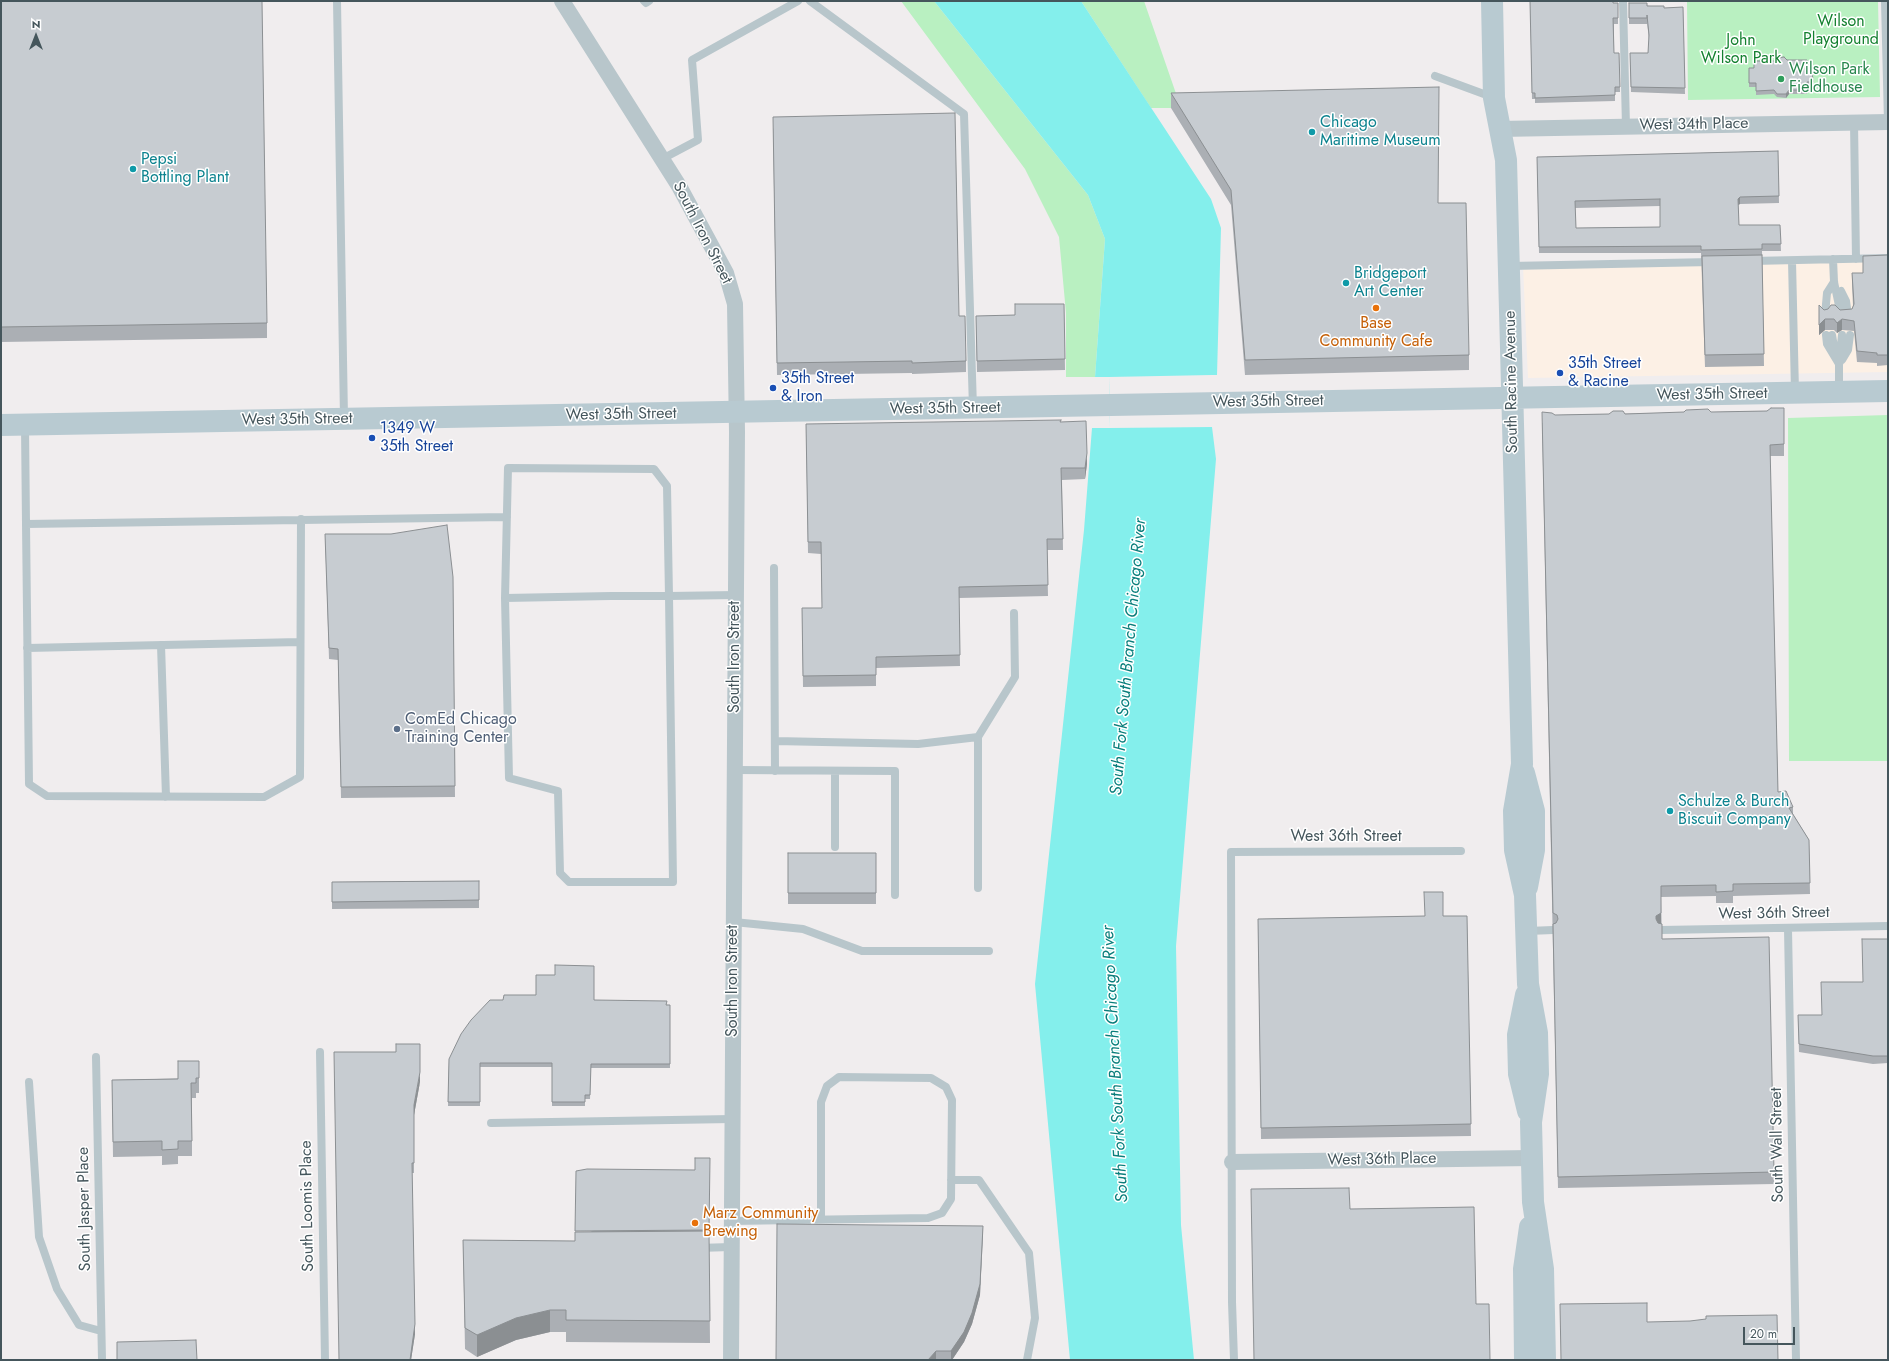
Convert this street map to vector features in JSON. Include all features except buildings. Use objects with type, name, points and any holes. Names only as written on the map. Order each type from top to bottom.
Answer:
[{"type":"main road","name":"South Racine Avenue","points":[[1492,1],[1494,98],[1506,160],[1522,764],[1534,811],[1534,850],[1525,895],[1528,984],[1518,1035],[1519,1074],[1531,1122],[1533,1202],[1543,1270],[1545,1360]]},
{"type":"main road","name":"West 35th Street","points":[[1,425],[737,413],[1109,404],[1888,391]]},
{"type":"main road","name":"South Racine Avenue","points":[[1525,1360],[1524,1270],[1533,1202]]},
{"type":"street","name":"South Iron Street","points":[[562,1],[679,186],[726,273],[735,304],[737,413],[731,1360]]},
{"type":"street","name":"West 34th Place","points":[[1499,129],[1888,122]]},
{"type":"street","name":"West 36th Place","points":[[1232,1162],[1532,1158]]},
{"type":"lane","points":[[337,1],[344,419]]},
{"type":"lane","points":[[644,1],[646,4],[649,1]]},
{"type":"lane","points":[[662,159],[698,140],[692,60],[798,1]]},
{"type":"lane","points":[[810,1],[964,114],[973,408]]},
{"type":"lane","points":[[1622,1],[1626,127]]},
{"type":"lane","points":[[1885,1],[1888,122]]},
{"type":"lane","points":[[1435,76],[1494,98]]},
{"type":"lane","points":[[1854,122],[1856,259]]},
{"type":"lane","points":[[1746,262],[1888,258]]},
{"type":"lane","points":[[1833,260],[1834,282],[1845,315]]},
{"type":"lane","points":[[1792,261],[1794,393]]},
{"type":"lane","points":[[1509,266],[1724,262]]},
{"type":"lane","points":[[1828,315],[1827,293],[1834,282]]},
{"type":"lane","points":[[1829,335],[1827,344],[1839,364],[1839,392]]},
{"type":"lane","points":[[1839,364],[1848,350],[1846,335]]},
{"type":"lane","points":[[25,424],[29,784],[47,796],[264,797],[300,777],[301,520]]},
{"type":"lane","points":[[508,468],[654,469],[667,486],[670,596],[673,882],[569,882],[560,874],[558,791],[510,778],[505,598],[508,468]]},
{"type":"lane","points":[[26,524],[507,517]]},
{"type":"lane","points":[[774,568],[775,770]]},
{"type":"lane","points":[[505,598],[736,595]]},
{"type":"lane","points":[[978,888],[978,737],[1015,678],[1014,613]]},
{"type":"lane","points":[[27,648],[300,642]]},
{"type":"lane","points":[[161,645],[166,797]]},
{"type":"lane","points":[[775,741],[918,744],[978,737]]},
{"type":"lane","points":[[735,770],[895,771],[895,895]]},
{"type":"lane","points":[[835,771],[835,847]]},
{"type":"lane","name":"West 36th Street","points":[[1232,1162],[1231,852],[1461,851]]},
{"type":"lane","points":[[734,922],[803,928],[862,951],[989,951]]},
{"type":"lane","name":"West 36th Street","points":[[1661,930],[1888,926]]},
{"type":"lane","name":"South Wall Street","points":[[1788,928],[1796,1360]]},
{"type":"lane","points":[[1526,931],[1553,930]]},
{"type":"lane","name":"South Loomis Place","points":[[320,1052],[325,1360]]},
{"type":"lane","name":"South Jasper Place","points":[[96,1057],[102,1360]]},
{"type":"lane","points":[[732,1221],[928,1218],[942,1213],[951,1199],[952,1100],[946,1087],[931,1078],[840,1077],[827,1086],[821,1102],[821,1219]]},
{"type":"lane","points":[[29,1082],[39,1237],[57,1290],[79,1325],[101,1331]]},
{"type":"lane","points":[[491,1123],[732,1119]]},
{"type":"lane","points":[[1232,1162],[1234,1360]]},
{"type":"lane","points":[[951,1180],[979,1180],[1029,1253],[1036,1318],[1027,1360]]},
{"type":"lane","points":[[689,1248],[732,1247]]},
{"type":"shaded area","points":[[1888,258],[1888,372],[1528,378],[1523,266]]},
{"type":"green space","points":[[901,1],[934,1],[1088,195],[1105,239],[1095,377],[1066,377],[1066,313],[1059,237],[1025,169]]},
{"type":"green space","points":[[1081,1],[1144,1],[1181,108],[1151,108]]},
{"type":"green space","name":"John Wilson Park","points":[[1687,1],[1878,1],[1880,97],[1688,100]]},
{"type":"green space","points":[[1888,415],[1888,761],[1789,761],[1788,418]]},
{"type":"water","name":"South Fork South Branch Chicago River","points":[[934,1],[1081,1],[1211,199],[1221,228],[1217,375],[1212,375],[1212,427],[1216,459],[1176,946],[1181,1225],[1194,1360],[1070,1360],[1035,984],[1084,530],[1092,428],[1110,428],[1109,377],[1095,377],[1105,239],[1088,195]]},
{"type":"pier","points":[[1212,375],[1212,427],[1110,428],[1109,377]]},
{"type":"place","name":"Wilson Park Fieldhouse","points":[[1781,79]]},
{"type":"place","name":"Chicago Maritime Museum","points":[[1312,132]]},
{"type":"place","name":"Pepsi Bottling Plant","points":[[133,169]]},
{"type":"place","name":"Bridgeport Art Center","points":[[1346,283]]},
{"type":"place","name":"Base Community Cafe","points":[[1376,308]]},
{"type":"place","name":"35th Street & Racine","points":[[1560,373]]},
{"type":"place","name":"35th Street & Iron","points":[[773,388]]},
{"type":"place","name":"1349 W 35th Street","points":[[372,438]]},
{"type":"place","name":"ComEd Chicago Training Center","points":[[397,729]]},
{"type":"place","name":"Schulze & Burch Biscuit Company","points":[[1670,811]]},
{"type":"place","name":"Marz Community Brewing","points":[[695,1223]]},
{"type":"park label","name":"Wilson Playground","points":[[1841,31]]}]
